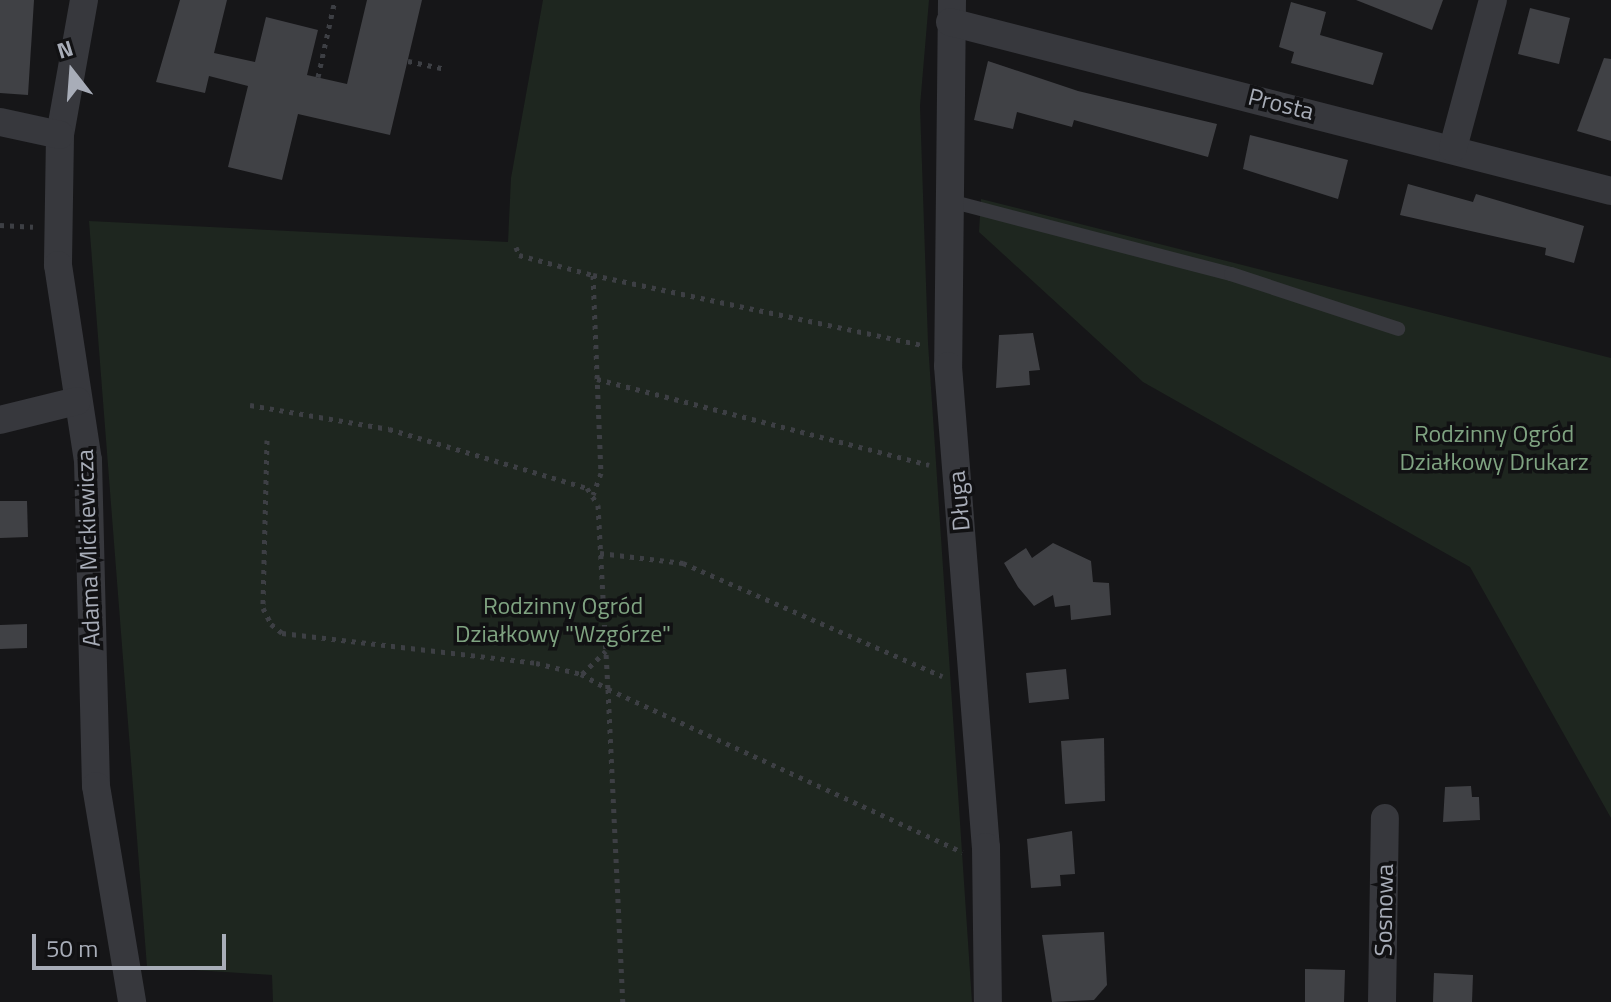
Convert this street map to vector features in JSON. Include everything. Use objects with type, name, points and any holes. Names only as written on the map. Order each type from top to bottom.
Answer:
[{"type":"street","name":"Adama Mickiewicza","points":[[84,0],[60,135],[58,265],[88,460],[96,786],[132,1002]]},
{"type":"street","points":[[1453,148],[1493,0]]},
{"type":"street","name":"Prosta","points":[[951,11],[1611,191]]},
{"type":"street","name":"Długa","points":[[951,11],[950,201],[946,273],[957,467],[986,847],[988,1002]]},
{"type":"street","points":[[0,122],[60,135]]},
{"type":"street","points":[[0,420],[77,401]]},
{"type":"street","name":"Sosnowa","points":[[1382,1002],[1385,818]]},
{"type":"lane","points":[[950,201],[1217,270],[1398,329]]},
{"type":"path","points":[[318,77],[335,0]]},
{"type":"path","points":[[408,61],[442,68]]},
{"type":"path","points":[[0,225],[39,227]]},
{"type":"path","points":[[516,247],[519,255],[593,275],[922,345]]},
{"type":"path","points":[[593,275],[601,473],[593,495],[606,650],[623,1002]]},
{"type":"path","points":[[597,379],[957,467]]},
{"type":"path","points":[[250,405],[389,429],[565,478],[593,495]]},
{"type":"path","points":[[267,440],[263,608],[271,624],[282,633],[490,656],[581,674],[960,853],[986,847]]},
{"type":"path","points":[[600,553],[683,563],[942,676]]},
{"type":"path","points":[[581,674],[596,666],[606,650]]},
{"type":"green space","name":"Rodzinny Ogród Działkowy \"Wzgórze\"","points":[[543,0],[929,0],[920,106],[928,343],[972,1002],[273,1002],[272,975],[147,967],[89,221],[508,242],[511,178]]},
{"type":"green space","name":"Rodzinny Ogród Działkowy Drukarz","points":[[981,199],[1611,358],[1611,818],[1470,567],[1143,382],[979,232]]},
{"type":"building","points":[[0,0],[34,0],[28,95],[0,93]]},
{"type":"building","points":[[180,0],[227,0],[214,53],[255,62],[266,17],[318,30],[307,75],[347,84],[367,0],[422,0],[390,135],[298,114],[282,180],[228,167],[248,86],[209,76],[205,93],[156,82]]},
{"type":"building","points":[[1356,0],[1443,0],[1432,30]]},
{"type":"building","points":[[1291,2],[1326,12],[1320,35],[1383,53],[1373,85],[1291,63],[1294,52],[1279,47]]},
{"type":"building","points":[[1530,8],[1570,18],[1559,64],[1518,54]]},
{"type":"building","points":[[1604,58],[1611,59],[1611,141],[1577,131]]},
{"type":"building","points":[[988,61],[1078,91],[1217,124],[1208,157],[1074,120],[1072,127],[1017,112],[1013,129],[974,120]]},
{"type":"building","points":[[1250,135],[1348,160],[1338,199],[1243,169]]},
{"type":"building","points":[[1408,184],[1473,202],[1476,194],[1584,226],[1574,263],[1545,255],[1546,248],[1400,215]]},
{"type":"building","points":[[1033,333],[1040,370],[1029,371],[1030,385],[996,388],[999,335]]},
{"type":"building","points":[[0,501],[27,501],[28,537],[0,538]]},
{"type":"building","points":[[1053,543],[1091,561],[1093,582],[1109,583],[1111,615],[1071,620],[1070,605],[1055,607],[1053,595],[1034,606],[1018,587],[1004,563],[1026,548],[1032,558]]},
{"type":"building","points":[[27,624],[27,648],[0,649],[0,625]]},
{"type":"building","points":[[1066,669],[1069,699],[1029,703],[1026,673]]},
{"type":"building","points":[[1104,738],[1105,801],[1065,804],[1061,741]]},
{"type":"building","points":[[1471,786],[1472,797],[1479,797],[1480,820],[1443,822],[1445,787]]},
{"type":"building","points":[[1072,831],[1075,874],[1060,875],[1061,886],[1031,888],[1027,839]]},
{"type":"building","points":[[1104,932],[1107,985],[1094,1000],[1052,1002],[1042,935]]},
{"type":"building","points":[[1305,969],[1345,970],[1344,1002],[1305,1002]]},
{"type":"building","points":[[1434,973],[1473,975],[1472,1002],[1433,1002]]}]
